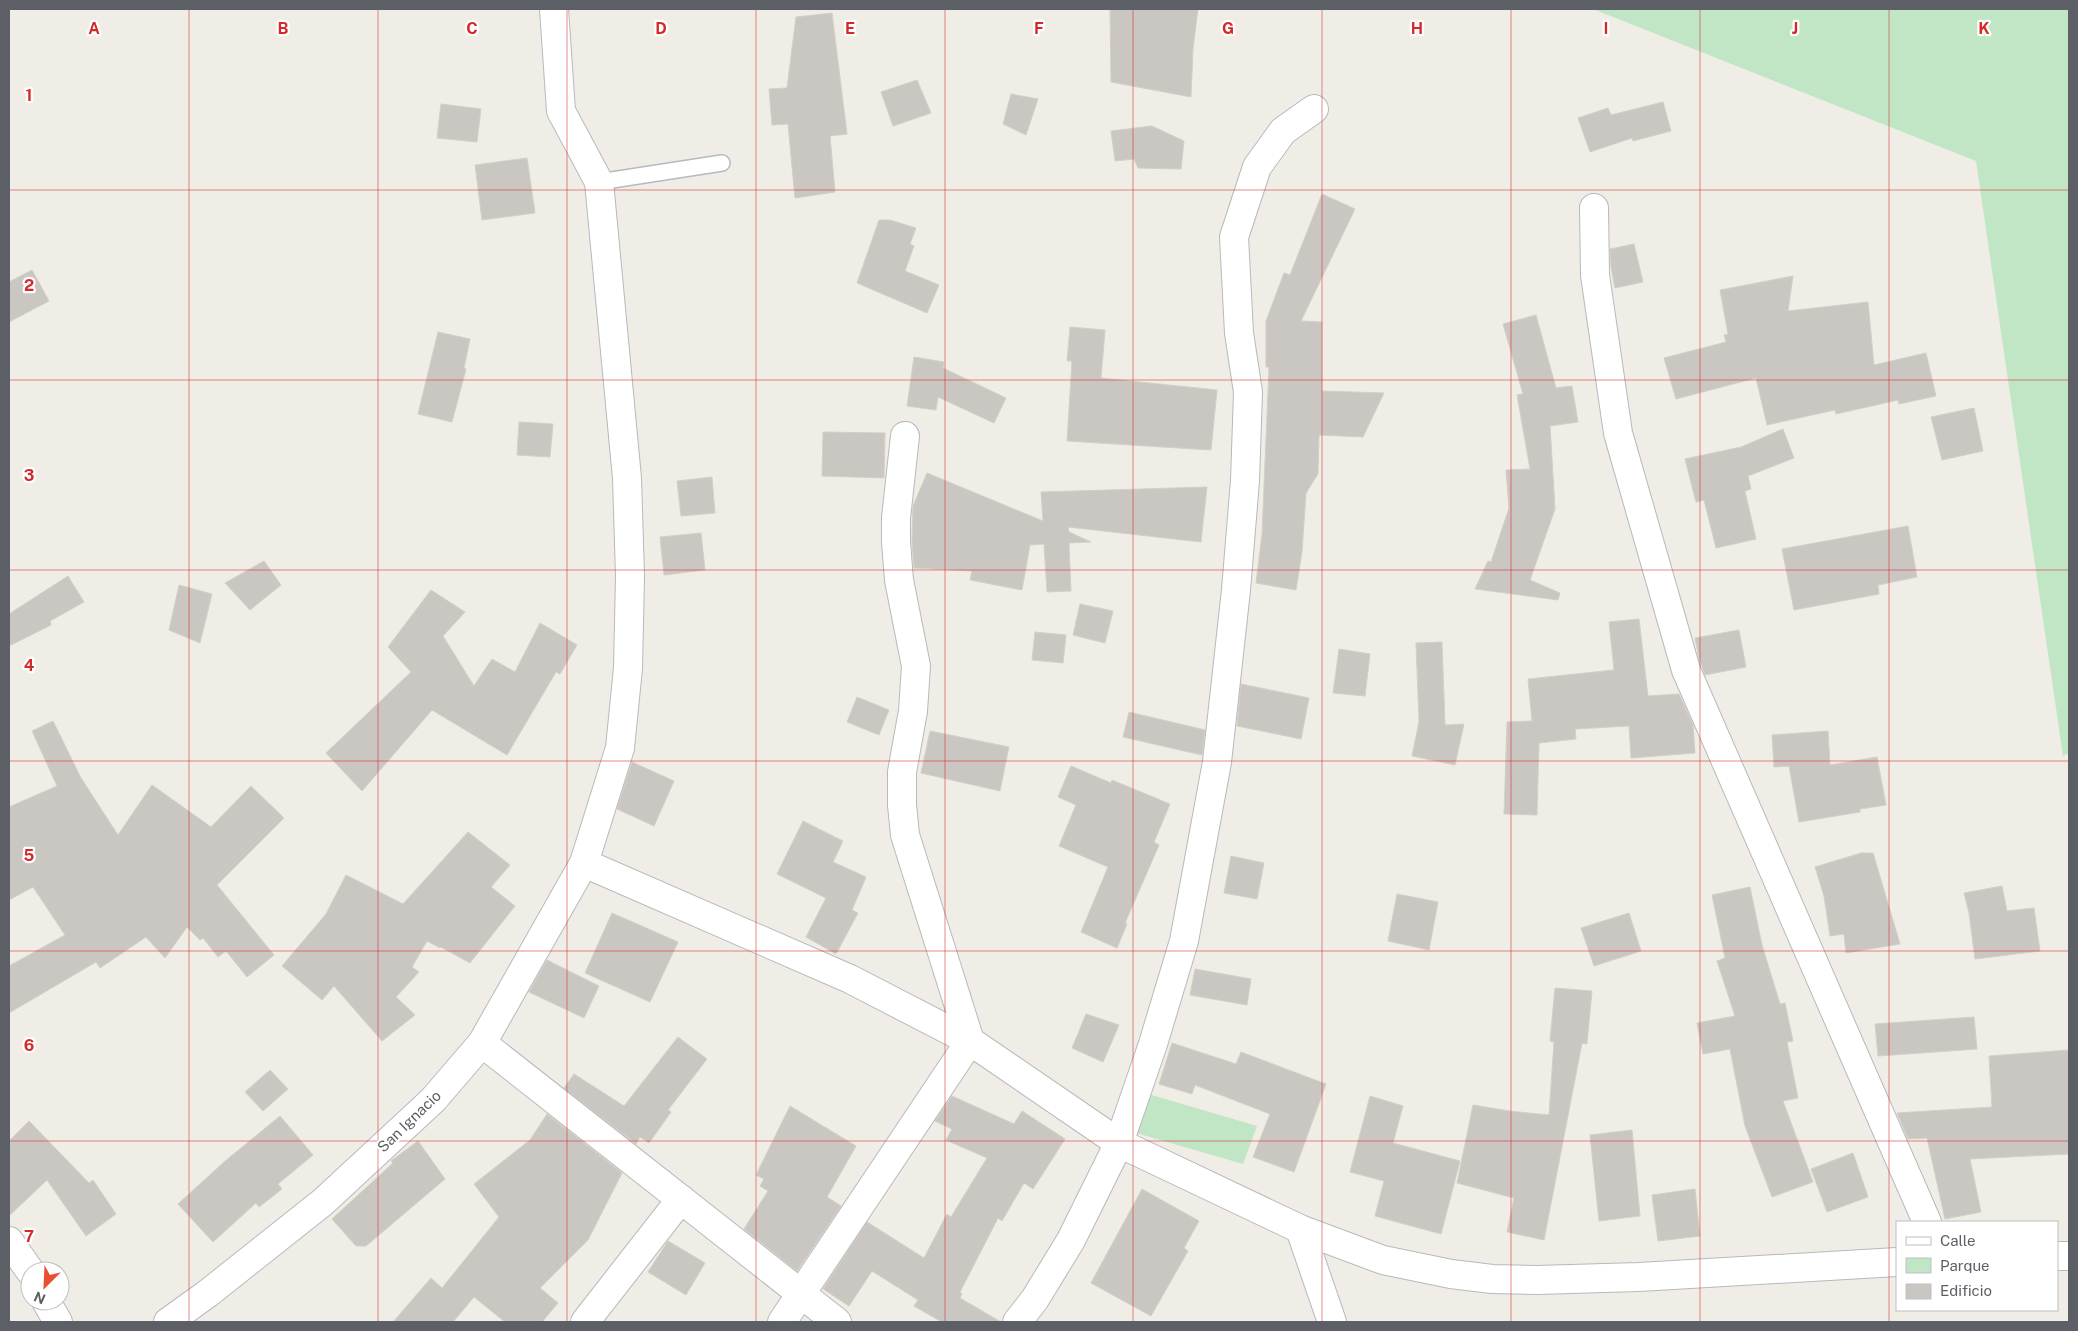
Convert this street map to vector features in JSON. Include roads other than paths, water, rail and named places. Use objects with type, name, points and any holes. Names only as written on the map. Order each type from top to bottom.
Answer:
[{"type":"street","points":[[554,9],[562,111],[599,182]]},
{"type":"street","points":[[1017,1322],[1035,1299],[1072,1240],[1119,1143],[1153,1044],[1184,942],[1217,762],[1236,590],[1245,481],[1248,392],[1239,333],[1234,237],[1257,167],[1283,131],[1314,108]]},
{"type":"street","name":"San Ignacio","points":[[168,1322],[207,1294],[323,1202],[433,1100],[482,1043],[584,863],[620,748],[629,659],[630,576],[627,478],[599,182]]},
{"type":"street","points":[[1594,208],[1595,275],[1618,433],[1686,670],[1927,1221]]},
{"type":"street","points":[[905,436],[896,518],[896,542],[900,588],[916,666],[913,711],[902,772],[902,805],[905,834],[970,1040]]},
{"type":"street","points":[[584,863],[850,979],[970,1040],[1119,1143],[1300,1229],[1383,1260],[1451,1274],[1492,1279],[1537,1280],[1638,1277],[1896,1262]]},
{"type":"street","points":[[782,1322],[970,1040]]},
{"type":"street","points":[[482,1043],[837,1322]]},
{"type":"street","points":[[585,1322],[681,1199]]},
{"type":"street","points":[[1300,1229],[1332,1322]]},
{"type":"street","points":[[9,1241],[23,1261]]},
{"type":"street","points":[[52,1311],[58,1322]]},
{"type":"lane","points":[[599,182],[722,163]]}]
